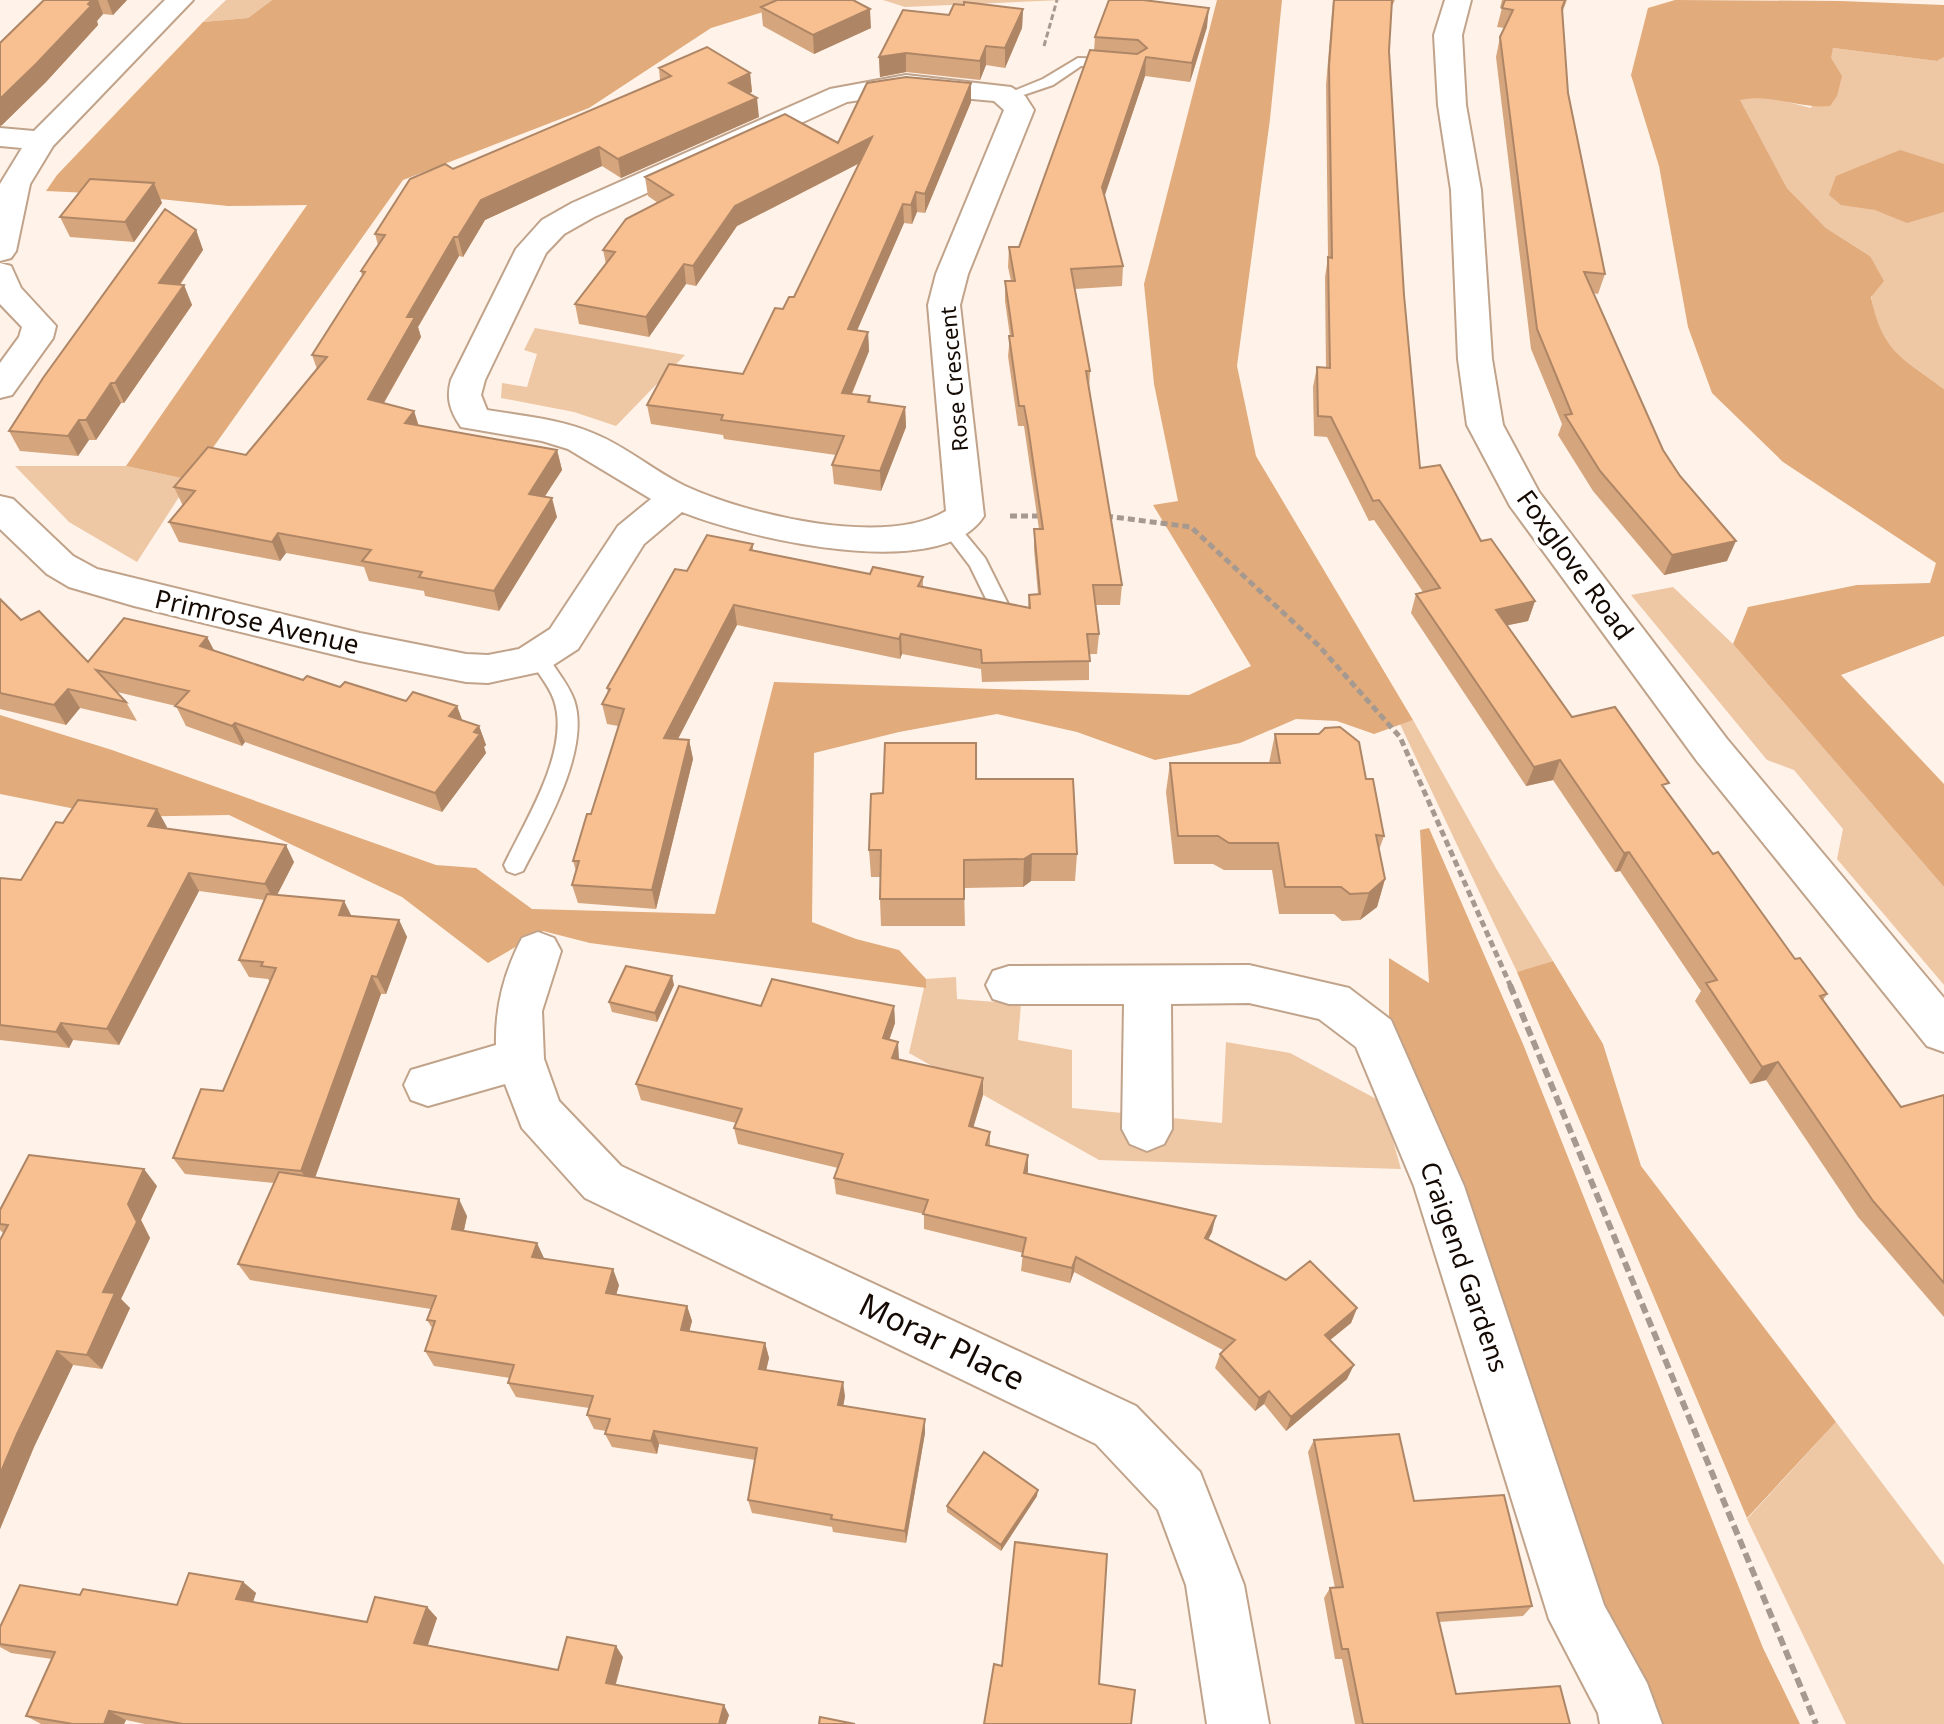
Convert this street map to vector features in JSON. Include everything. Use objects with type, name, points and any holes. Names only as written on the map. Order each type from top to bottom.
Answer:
[{"type":"street","points":[[1,233],[15,184],[41,141],[180,0]]},
{"type":"street","name":"Foxglove Road","points":[[1458,0],[1448,35],[1452,105],[1466,190],[1475,359],[1485,425],[1523,497],[1712,750],[1944,1032]]},
{"type":"street","points":[[957,522],[898,540],[839,537],[786,529],[677,497],[582,441],[473,419],[464,395],[468,380],[532,249],[553,227],[583,210],[840,95],[906,84],[1001,93],[1006,97]]},
{"type":"street","name":"Rose Crescent","points":[[957,522],[944,305],[952,274],[1019,110],[1015,102],[1006,97]]},
{"type":"street","points":[[0,137],[41,141]]},
{"type":"street","points":[[0,273],[6,291],[39,326],[36,338],[0,387]]},
{"type":"street","name":"Primrose Avenue","points":[[0,508],[60,565],[83,578],[360,647],[466,668],[503,668],[538,657],[564,639],[631,535],[677,497]]},
{"type":"street","name":"Morar Place","points":[[538,951],[519,1011],[520,1059],[539,1113],[603,1182],[1116,1425],[1180,1492],[1215,1585],[1238,1724]]},
{"type":"street","points":[[1147,1129],[1148,984]]},
{"type":"street","name":"Craigend Gardens","points":[[1009,985],[1249,984],[1332,1002],[1374,1034],[1439,1186],[1579,1619],[1626,1704],[1631,1724]]},
{"type":"street","points":[[428,1085],[520,1059]]},
{"type":"lane","points":[[1006,97],[1048,82],[1078,62],[1128,65]]},
{"type":"lane","points":[[957,522],[1000,608]]},
{"type":"lane","points":[[515,865],[565,752],[569,727],[565,702],[538,657]]},
{"type":"path","points":[[957,522],[1049,516]]},
{"type":"path","points":[[1101,516],[1191,527],[1319,646],[1400,737],[1519,1005],[1816,1724]]},
{"type":"shaded area","points":[[226,0],[272,0],[248,18],[203,22]]},
{"type":"shaded area","points":[[272,0],[791,0],[783,6],[711,28],[589,108],[403,180],[190,480],[126,466],[307,205],[228,206],[46,191],[57,175],[203,22],[248,18]]},
{"type":"shaded area","points":[[883,0],[1063,0],[905,7]]},
{"type":"shaded area","points":[[1217,0],[1282,0],[1270,119],[1237,366],[1256,456],[1413,720],[1374,734],[1337,721],[1296,719],[1240,743],[1155,760],[1077,732],[997,714],[899,732],[814,753],[812,922],[856,939],[899,950],[926,979],[926,988],[590,943],[543,931],[488,963],[402,897],[229,815],[116,817],[0,794],[0,715],[112,750],[436,865],[476,868],[532,909],[715,914],[774,682],[1189,695],[1251,666],[1153,505],[1178,501],[1154,384],[1144,284]]},
{"type":"shaded area","points":[[1675,0],[1944,5],[1944,57],[1937,61],[1833,48],[1831,58],[1842,76],[1837,96],[1830,106],[1763,98],[1740,100],[1787,188],[1826,228],[1870,256],[1884,281],[1871,297],[1888,342],[1905,361],[1944,389],[1944,636],[1841,675],[1944,784],[1944,887],[1733,644],[1748,607],[1857,585],[1930,583],[1936,563],[1783,462],[1712,393],[1688,327],[1659,166],[1631,75],[1648,8]]},
{"type":"shaded area","points":[[1833,48],[1937,61],[1944,57],[1944,389],[1907,365],[1888,348],[1874,315],[1870,256],[1826,228],[1787,188],[1739,99],[1765,96],[1811,108]]},
{"type":"shaded area","points":[[1900,150],[1944,164],[1944,212],[1907,223],[1875,210],[1841,205],[1829,195],[1836,176]]},
{"type":"shaded area","points":[[535,328],[685,355],[616,426],[574,412],[501,398],[502,383],[527,387],[537,354],[524,350]]},
{"type":"shaded area","points":[[15,466],[126,466],[190,480],[137,562],[69,522]]},
{"type":"shaded area","points":[[1673,587],[1733,644],[1944,887],[1944,985],[1837,859],[1843,829],[1794,770],[1767,760],[1631,595]]},
{"type":"shaded area","points":[[1413,720],[1497,870],[1553,961],[1517,972],[1400,724]]},
{"type":"shaded area","points":[[1429,828],[1523,1044],[1763,1648],[1800,1724],[1653,1724],[1599,1603],[1389,1022],[1389,958],[1429,983],[1420,830]]},
{"type":"shaded area","points":[[1553,961],[1603,1044],[1641,1166],[1836,1422],[1747,1518],[1517,972]]},
{"type":"shaded area","points":[[956,977],[957,999],[1021,1004],[1018,1040],[1072,1050],[1072,1108],[1222,1123],[1226,1042],[1290,1053],[1382,1102],[1401,1169],[1099,1160],[909,1053],[926,979]]},
{"type":"shaded area","points":[[1836,1422],[1944,1565],[1944,1724],[1846,1724],[1747,1519]]},
{"type":"building","points":[[44,0],[92,0],[88,4],[91,6],[0,99],[0,43]]},
{"type":"building","points":[[777,0],[853,0],[870,9],[813,35],[761,7]]},
{"type":"building","points":[[1109,0],[1143,0],[1209,8],[1192,63],[1146,57],[1102,187],[1123,266],[1071,269],[1090,371],[1086,371],[1122,585],[1093,585],[1099,634],[1087,634],[1090,661],[982,663],[981,650],[901,634],[899,639],[734,605],[664,738],[689,740],[652,890],[572,885],[579,861],[573,861],[624,709],[602,704],[610,689],[607,688],[675,569],[687,571],[707,535],[753,544],[750,550],[870,574],[873,567],[923,577],[918,586],[1030,608],[1029,595],[1040,594],[1034,529],[1043,529],[1024,406],[1019,406],[1005,281],[1015,281],[1009,247],[1019,247],[1090,50],[1137,54],[1147,48],[1138,40],[1095,37]]},
{"type":"building","points":[[1334,0],[1392,0],[1389,51],[1404,295],[1420,468],[1440,465],[1481,541],[1491,539],[1535,601],[1496,610],[1572,717],[1615,707],[1669,783],[1662,785],[1713,854],[1718,852],[1795,959],[1800,958],[1827,994],[1820,996],[1901,1107],[1944,1095],[1944,1283],[1873,1201],[1778,1062],[1762,1067],[1706,983],[1717,980],[1629,852],[1624,853],[1560,760],[1534,767],[1416,594],[1440,588],[1379,500],[1373,501],[1331,417],[1318,416],[1317,367],[1330,368],[1329,66]]},
{"type":"building","points":[[1505,0],[1565,0],[1562,8],[1568,93],[1605,274],[1584,272],[1663,450],[1680,476],[1736,541],[1672,555],[1600,471],[1565,415],[1572,414],[1537,329],[1500,37],[1513,10],[1502,8]]},
{"type":"building","points":[[964,2],[1023,9],[1005,48],[986,46],[980,61],[906,53],[879,57],[903,10],[949,15],[954,4],[964,5]]},
{"type":"building","points":[[707,47],[750,73],[729,83],[757,98],[618,159],[599,147],[481,200],[458,237],[454,237],[407,317],[415,317],[368,399],[414,411],[405,423],[557,450],[529,494],[552,498],[494,591],[419,577],[422,572],[362,561],[371,550],[278,533],[272,542],[169,522],[195,491],[174,487],[208,447],[246,455],[327,357],[312,355],[365,272],[361,271],[385,235],[375,234],[410,179],[445,164],[453,169],[671,76],[659,68]]},
{"type":"building","points":[[906,77],[971,83],[925,194],[916,192],[911,205],[903,204],[848,329],[868,332],[842,393],[870,396],[868,402],[905,407],[880,471],[832,465],[844,436],[721,420],[723,415],[647,405],[669,364],[743,374],[775,308],[783,309],[789,297],[794,297],[872,137],[735,206],[693,266],[684,264],[646,317],[575,304],[615,252],[603,250],[626,219],[673,195],[645,177],[785,114],[838,143],[867,83]]},
{"type":"building","points":[[90,179],[154,183],[125,222],[60,217]]},
{"type":"building","points":[[165,209],[196,230],[159,283],[184,285],[115,383],[111,383],[86,420],[79,420],[68,436],[9,431],[43,378]]},
{"type":"building","points":[[0,599],[21,620],[39,611],[88,662],[124,618],[207,637],[200,646],[303,680],[307,676],[340,687],[345,682],[406,701],[413,692],[457,706],[449,716],[479,726],[474,732],[480,734],[435,793],[235,723],[232,726],[175,706],[189,691],[96,670],[126,702],[68,689],[54,705],[0,693]]},
{"type":"building","points":[[1340,727],[1359,742],[1366,779],[1373,779],[1384,836],[1376,835],[1385,879],[1369,893],[1350,894],[1341,887],[1285,887],[1278,843],[1229,843],[1218,836],[1178,836],[1170,763],[1280,763],[1275,734],[1319,734],[1325,728]]},
{"type":"building","points":[[885,743],[976,743],[976,779],[1073,779],[1077,854],[964,860],[964,899],[880,899],[881,850],[869,850],[871,794],[883,793]]},
{"type":"building","points":[[78,800],[157,809],[148,826],[286,845],[265,884],[189,873],[107,1029],[61,1023],[56,1032],[0,1025],[0,878],[21,880],[56,822],[63,823]]},
{"type":"building","points":[[267,894],[344,901],[339,915],[399,920],[377,977],[372,976],[301,1171],[173,1158],[201,1089],[223,1091],[276,968],[261,966],[263,962],[239,960]]},
{"type":"building","points":[[626,966],[672,976],[655,1013],[609,1002]]},
{"type":"building","points":[[772,979],[894,1006],[883,1038],[898,1042],[892,1058],[983,1078],[969,1126],[990,1132],[986,1145],[1028,1155],[1024,1173],[1216,1216],[1205,1238],[1286,1280],[1310,1261],[1357,1308],[1325,1335],[1354,1365],[1291,1417],[1269,1391],[1259,1398],[1220,1354],[1235,1340],[1076,1257],[1072,1268],[1022,1256],[1026,1238],[923,1214],[928,1200],[834,1178],[843,1154],[734,1128],[742,1109],[636,1084],[679,986],[761,1006]]},
{"type":"building","points":[[29,1155],[144,1169],[128,1204],[137,1222],[103,1292],[115,1293],[87,1355],[57,1351],[0,1474],[0,1240],[8,1225],[0,1224],[0,1210]]},
{"type":"building","points":[[279,1172],[459,1199],[452,1229],[537,1243],[532,1257],[613,1269],[606,1293],[687,1306],[681,1330],[765,1343],[759,1369],[843,1382],[838,1405],[925,1419],[905,1531],[831,1519],[832,1515],[748,1500],[757,1448],[654,1431],[651,1441],[605,1434],[610,1419],[587,1415],[593,1396],[508,1383],[514,1365],[425,1351],[435,1321],[427,1320],[436,1296],[238,1264]]},
{"type":"building","points":[[1399,1434],[1414,1501],[1504,1495],[1532,1606],[1437,1613],[1456,1694],[1560,1686],[1570,1724],[1363,1724],[1348,1649],[1342,1649],[1330,1588],[1343,1587],[1314,1440]]},
{"type":"building","points":[[984,1452],[1038,1490],[1001,1545],[947,1506]]},
{"type":"building","points":[[1015,1542],[1107,1554],[1099,1684],[1135,1690],[1131,1724],[984,1724],[994,1664],[1002,1666]]},
{"type":"building","points":[[189,1573],[243,1582],[236,1599],[367,1622],[375,1597],[427,1607],[414,1643],[558,1670],[567,1637],[616,1646],[606,1683],[724,1705],[719,1724],[183,1724],[109,1711],[104,1724],[73,1724],[26,1716],[55,1652],[0,1644],[0,1627],[20,1585],[80,1595],[83,1589],[177,1605]]},
{"type":"building","points":[[820,1717],[855,1724],[819,1724]]}]
